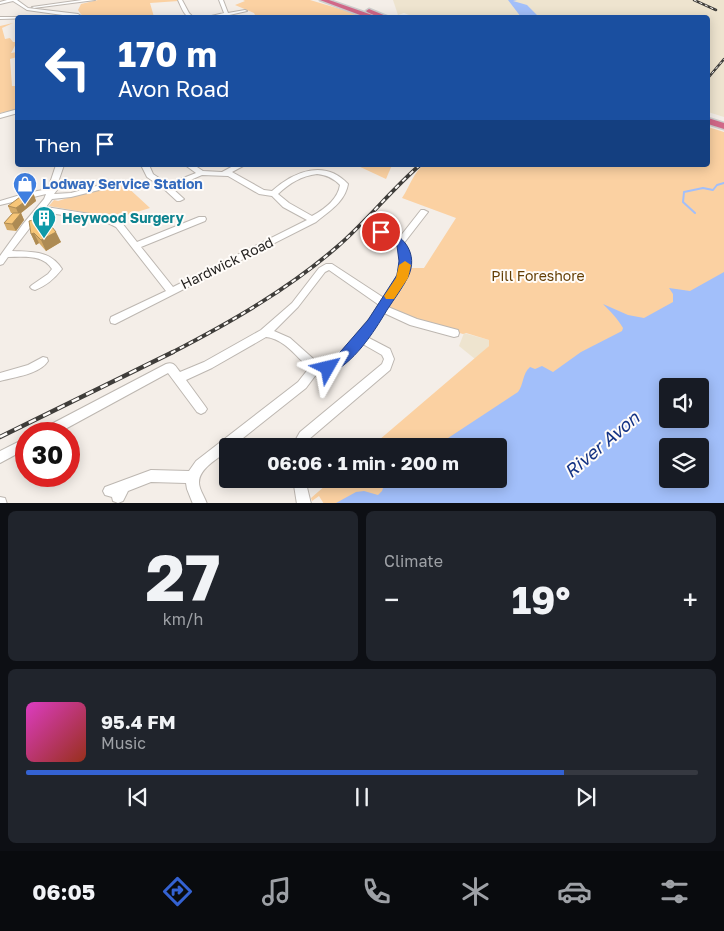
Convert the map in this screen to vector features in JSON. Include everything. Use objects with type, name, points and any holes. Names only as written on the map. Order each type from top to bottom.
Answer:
[{"type":"highway","points":[[323,0],[367,15]]},
{"type":"highway","points":[[335,0],[379,15]]},
{"type":"highway","points":[[710,116],[724,120]]},
{"type":"highway","points":[[710,122],[724,126]]},
{"type":"street","points":[[0,3],[13,0],[27,8],[78,15]]},
{"type":"street","points":[[27,8],[93,0]]},
{"type":"street","points":[[180,0],[188,15]]},
{"type":"street","points":[[221,0],[226,13]]},
{"type":"street","points":[[74,11],[77,2]]},
{"type":"street","points":[[218,15],[246,11]]},
{"type":"street","points":[[56,15],[61,13]]},
{"type":"street","points":[[0,18],[15,18]]},
{"type":"street","points":[[0,116],[15,112]]},
{"type":"street","points":[[0,262],[52,194],[59,167]]},
{"type":"street","points":[[146,167],[150,174],[180,200]]},
{"type":"street","points":[[192,167],[201,173]]},
{"type":"street","points":[[225,173],[237,167]]},
{"type":"street","name":"Hardwick Road","points":[[115,320],[313,220],[332,205],[342,194],[344,184],[324,173],[310,171],[286,183],[274,194]]},
{"type":"street","points":[[167,188],[201,173],[225,173],[262,192],[274,194],[286,205],[313,220]]},
{"type":"street","points":[[0,203],[27,195],[71,194],[95,185]]},
{"type":"street","name":"Hardwick Road","points":[[40,209],[111,220],[119,225],[137,245],[171,291]]},
{"type":"street","points":[[400,242],[413,219],[424,212]]},
{"type":"street","points":[[137,245],[202,219]]},
{"type":"street","points":[[265,332],[278,336],[305,355],[315,367],[325,368],[337,364],[374,321],[403,276],[405,256],[400,242],[381,232]]},
{"type":"street","points":[[7,254],[41,256],[56,265],[57,269],[54,273],[35,287]]},
{"type":"street","points":[[178,378],[208,365],[265,332],[295,306],[322,270],[329,266],[383,306],[414,322],[454,333]]},
{"type":"street","points":[[304,438],[308,432],[386,367],[389,359],[386,352],[360,338]]},
{"type":"street","points":[[2,378],[31,368],[40,360]]},
{"type":"street","points":[[67,422],[170,367],[201,409]]},
{"type":"street","points":[[200,503],[192,489],[192,477],[200,465],[210,455],[302,385],[315,367]]},
{"type":"street","points":[[0,457],[15,449]]},
{"type":"street","points":[[114,494],[124,485],[151,476],[192,477]]},
{"type":"street","points":[[301,488],[304,503]]},
{"type":"shaded area","points":[[393,0],[724,0],[724,117],[710,113],[710,15],[409,15],[404,13],[398,15]]},
{"type":"shaded area","points":[[464,333],[489,340],[489,346],[475,359],[459,346]]},
{"type":"green space","points":[[98,0],[179,0],[150,3],[153,15],[82,15],[78,10],[81,4]]},
{"type":"green space","points":[[243,0],[310,0],[360,15],[255,15],[235,5],[245,1]]},
{"type":"green space","points":[[13,23],[2,28],[5,39],[10,38],[15,42],[11,53],[15,52],[15,58],[10,59],[12,86],[15,86],[15,109],[0,113],[0,26]]},
{"type":"green space","name":"Pill Foreshore","points":[[710,128],[724,132],[724,332],[507,483],[507,438],[381,438],[489,346],[489,340],[416,320],[389,307],[404,286],[409,268],[424,268],[456,218],[402,198],[414,175],[421,167],[710,167]]},
{"type":"green space","points":[[360,167],[391,167],[386,179]]},
{"type":"green space","points":[[124,184],[150,208],[117,218],[49,206],[54,200],[58,201],[97,189]]},
{"type":"green space","points":[[323,488],[500,488],[479,503],[323,503],[319,496],[312,501],[311,498]]},
{"type":"water","points":[[508,0],[517,0],[513,1],[527,5],[537,15],[519,15]]},
{"type":"water","name":"River Avon","points":[[724,272],[724,503],[336,503],[356,492],[364,491],[378,495],[383,488],[507,488],[507,438],[448,438],[518,392],[530,367],[535,369],[542,366],[553,372],[581,352],[622,331],[623,328],[619,321],[603,304],[628,315],[644,318],[673,302],[673,294],[669,288],[690,291]]},
{"type":"building","points":[[24,194],[34,195],[16,208],[8,206]]},
{"type":"building","points":[[13,213],[21,213],[12,224],[4,223]]},
{"type":"building","points":[[45,217],[49,229],[52,227],[56,232],[41,240],[34,233],[31,234],[29,221]]},
{"type":"waterway","points":[[695,213],[683,202],[684,192],[703,188],[713,190],[717,185],[724,183]]},
{"type":"railway","points":[[694,0],[716,10]]},
{"type":"railway","points":[[710,76],[724,59]]},
{"type":"railway","points":[[172,353],[215,330],[279,291],[319,262],[349,236],[418,167]]},
{"type":"railway","points":[[0,437],[172,353]]},
{"type":"slow traffic","points":[[390,296],[402,278],[405,265]]},
{"type":"place","name":"Lodway Service Station","points":[[25,205]]},
{"type":"place","name":"Heywood Surgery","points":[[44,239]]},
{"type":"route","points":[[328,368],[339,363],[373,323],[403,276],[405,261],[403,246],[398,240],[381,232]]}]
